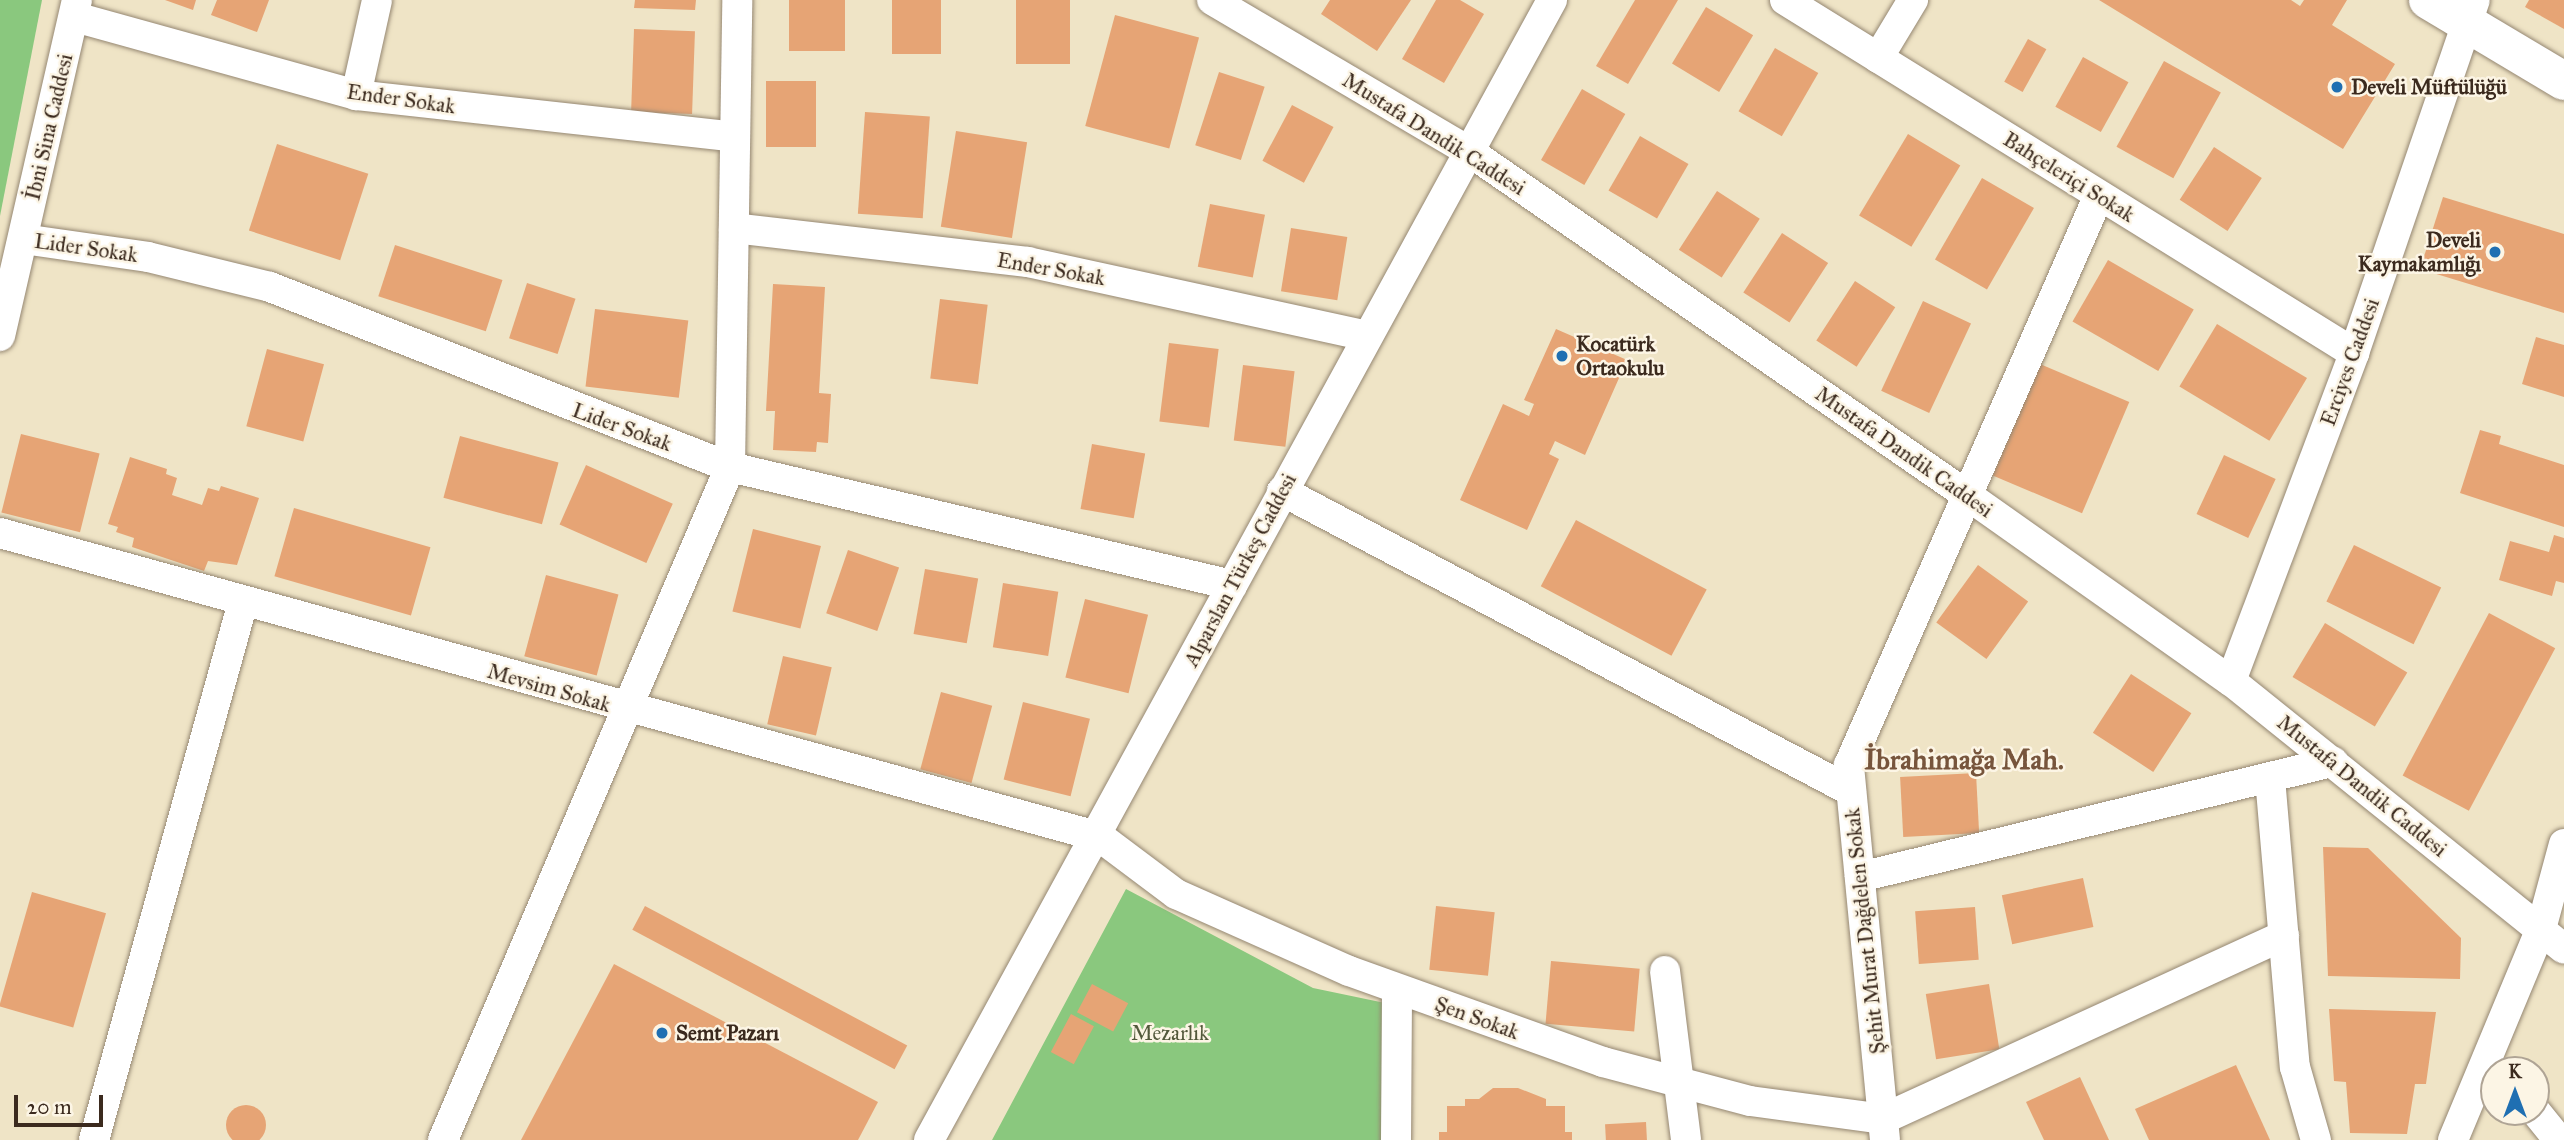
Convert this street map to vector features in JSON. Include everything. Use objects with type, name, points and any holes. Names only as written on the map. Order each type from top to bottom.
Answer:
[{"type":"street","points":[[356,95],[377,0]]},
{"type":"street","points":[[443,1140],[629,710],[730,467],[737,0]]},
{"type":"street","name":"Mustafa Dandik Caddesi","points":[[1212,0],[1467,150],[1964,493],[2231,681],[2564,949]]},
{"type":"street","name":"Alparslan Türkeş Caddesi","points":[[929,1140],[1100,837],[1364,335],[1552,0]]},
{"type":"street","name":"Bahçeleriçi Sokak","points":[[1785,0],[2354,353]]},
{"type":"street","points":[[1878,58],[1913,0]]},
{"type":"street","points":[[2427,0],[2471,13],[2564,81]]},
{"type":"street","name":"Ender Sokak","points":[[76,9],[356,95],[735,137]]},
{"type":"street","name":"İbni Sina Caddesi","points":[[0,336],[76,9]]},
{"type":"street","name":"Erciyes Caddesi","points":[[2231,681],[2354,353],[2471,13]]},
{"type":"street","name":"Şehit Murat Dağdelen Sokak","points":[[1884,1130],[1849,765],[1964,493],[2099,195]]},
{"type":"street","name":"Ender Sokak","points":[[734,228],[1028,262],[1364,335]]},
{"type":"street","name":"Lider Sokak","points":[[23,239],[148,257],[295,295],[730,467],[1232,585]]},
{"type":"street","points":[[1282,491],[1851,791]]},
{"type":"street","name":"Mevsim Sokak","points":[[0,534],[629,710],[1100,837]]},
{"type":"street","points":[[94,1140],[243,602]]},
{"type":"street","points":[[1860,877],[2333,762]]},
{"type":"street","points":[[2270,778],[2295,1067],[2316,1140]]},
{"type":"street","name":"Şen Sokak","points":[[1100,837],[1176,894],[1397,989],[1679,1085],[1884,1130]]},
{"type":"street","points":[[2498,1056],[2541,929],[2564,844]]},
{"type":"street","points":[[1884,1130],[2284,935]]},
{"type":"street","points":[[1665,971],[1686,1140]]},
{"type":"street","points":[[1396,1140],[1397,989]]},
{"type":"street","points":[[2454,1140],[2480,1092]]},
{"type":"street","points":[[946,1140],[949,1102]]},
{"type":"street","points":[[2548,1126],[2559,1140]]},
{"type":"green space","points":[[0,0],[42,0],[0,216]]},
{"type":"green space","name":"Mezarlık","points":[[1126,889],[1313,988],[1385,1003],[1381,1140],[992,1140]]},
{"type":"building","points":[[165,0],[196,0],[193,10]]},
{"type":"building","points":[[217,0],[269,0],[257,32],[211,15]]},
{"type":"building","points":[[635,0],[696,0],[695,10],[634,8]]},
{"type":"building","points":[[789,0],[845,0],[845,51],[789,51]]},
{"type":"building","points":[[892,0],[941,0],[941,54],[892,54]]},
{"type":"building","points":[[1016,0],[1070,0],[1070,64],[1016,64]]},
{"type":"building","points":[[1330,0],[1411,0],[1377,51],[1321,14]]},
{"type":"building","points":[[1436,0],[1460,0],[1484,14],[1444,83],[1402,59]]},
{"type":"building","points":[[1635,0],[1678,0],[1628,84],[1596,66]]},
{"type":"building","points":[[2099,0],[2291,0],[2300,6],[2304,0],[2347,0],[2332,25],[2395,64],[2343,149]]},
{"type":"building","points":[[2529,0],[2564,0],[2564,29],[2525,7]]},
{"type":"building","points":[[1706,7],[1753,35],[1719,92],[1672,64]]},
{"type":"building","points":[[1115,15],[1199,38],[1169,149],[1085,126]]},
{"type":"building","points":[[634,29],[695,31],[692,114],[631,112]]},
{"type":"building","points":[[2028,39],[2046,49],[2023,92],[2004,82]]},
{"type":"building","points":[[1775,48],[1818,73],[1782,136],[1738,111]]},
{"type":"building","points":[[2083,57],[2128,82],[2101,132],[2055,107]]},
{"type":"building","points":[[2164,61],[2221,93],[2173,178],[2116,147]]},
{"type":"building","points":[[1219,72],[1265,87],[1241,160],[1195,145]]},
{"type":"building","points":[[766,81],[816,81],[816,147],[766,147]]},
{"type":"building","points":[[1582,89],[1625,114],[1584,185],[1541,160]]},
{"type":"building","points":[[1292,105],[1333,127],[1304,183],[1262,161]]},
{"type":"building","points":[[865,112],[930,117],[923,218],[858,214]]},
{"type":"building","points":[[956,131],[1027,142],[1012,238],[941,227]]},
{"type":"building","points":[[1908,134],[1960,165],[1911,247],[1859,215]]},
{"type":"building","points":[[1640,136],[1688,164],[1657,219],[1608,191]]},
{"type":"building","points":[[277,144],[368,174],[340,260],[249,231]]},
{"type":"building","points":[[2214,147],[2262,178],[2227,231],[2180,200]]},
{"type":"building","points":[[1982,178],[2034,208],[1987,289],[1935,259]]},
{"type":"building","points":[[1717,191],[1760,219],[1722,277],[1679,250]]},
{"type":"building","name":"Develi Kaymakamlığı","points":[[2443,197],[2564,234],[2564,313],[2420,269]]},
{"type":"building","points":[[1210,204],[1265,215],[1253,278],[1198,267]]},
{"type":"building","points":[[1291,228],[1347,237],[1337,300],[1281,291]]},
{"type":"building","points":[[1782,233],[1828,263],[1789,323],[1743,293]]},
{"type":"building","points":[[395,245],[502,280],[486,331],[378,296]]},
{"type":"building","points":[[2108,260],[2194,310],[2158,371],[2072,321]]},
{"type":"building","points":[[1855,281],[1895,307],[1857,367],[1816,341]]},
{"type":"building","points":[[527,283],[576,299],[558,354],[509,338]]},
{"type":"building","points":[[773,284],[825,287],[819,393],[831,394],[828,443],[817,442],[816,452],[773,450],[775,411],[766,411]]},
{"type":"building","points":[[940,299],[988,305],[978,384],[930,378]]},
{"type":"building","points":[[1923,301],[1971,323],[1929,413],[1881,391]]},
{"type":"building","points":[[595,309],[688,320],[679,398],[585,386]]},
{"type":"building","points":[[2217,324],[2307,378],[2269,441],[2179,387]]},
{"type":"building","points":[[1556,329],[1627,360],[1585,455],[1555,441],[1549,454],[1559,459],[1527,530],[1460,500],[1503,404],[1529,416],[1534,404],[1524,400]]},
{"type":"building","points":[[2536,337],[2564,345],[2564,397],[2522,384]]},
{"type":"building","points":[[1169,343],[1219,349],[1209,428],[1159,421]]},
{"type":"building","points":[[267,349],[324,364],[303,442],[246,426]]},
{"type":"building","points":[[2040,364],[2129,402],[2082,513],[1993,475]]},
{"type":"building","points":[[1243,365],[1295,371],[1285,447],[1234,440]]},
{"type":"building","points":[[2480,430],[2501,436],[2499,444],[2564,465],[2564,527],[2460,493]]},
{"type":"building","points":[[21,434],[100,454],[80,532],[1,513]]},
{"type":"building","points":[[460,436],[559,462],[542,524],[443,498]]},
{"type":"building","points":[[1092,444],[1145,453],[1134,518],[1081,509]]},
{"type":"building","points":[[2224,455],[2276,479],[2248,538],[2197,514]]},
{"type":"building","points":[[130,457],[167,469],[166,474],[177,478],[172,495],[202,505],[208,488],[219,491],[221,486],[259,498],[237,565],[208,561],[204,571],[132,547],[134,538],[116,532],[118,527],[108,524]]},
{"type":"building","points":[[586,465],[673,504],[646,563],[560,524]]},
{"type":"building","points":[[294,508],[430,547],[411,615],[274,576]]},
{"type":"building","points":[[1576,520],[1707,589],[1671,656],[1541,586]]},
{"type":"building","points":[[753,529],[821,546],[800,628],[732,611]]},
{"type":"building","points":[[2554,535],[2564,538],[2564,583],[2556,581],[2552,596],[2499,580],[2510,541],[2549,552]]},
{"type":"building","points":[[2354,545],[2441,588],[2414,644],[2326,602]]},
{"type":"building","points":[[848,550],[899,568],[877,631],[826,613]]},
{"type":"building","points":[[1978,565],[2028,601],[1986,659],[1936,622]]},
{"type":"building","points":[[925,569],[978,578],[967,643],[914,634]]},
{"type":"building","points":[[546,575],[618,594],[597,676],[524,656]]},
{"type":"building","points":[[1003,583],[1058,592],[1048,656],[993,647]]},
{"type":"building","points":[[1085,599],[1148,615],[1128,693],[1065,678]]},
{"type":"building","points":[[2489,613],[2555,648],[2469,811],[2403,775]]},
{"type":"building","points":[[2325,623],[2407,672],[2375,726],[2293,677]]},
{"type":"building","points":[[783,656],[832,667],[816,735],[767,724]]},
{"type":"building","points":[[2131,674],[2191,713],[2153,772],[2093,733]]},
{"type":"building","points":[[941,692],[992,706],[971,783],[920,769]]},
{"type":"building","points":[[1023,702],[1090,719],[1071,796],[1004,780]]},
{"type":"building","points":[[1976,773],[1979,833],[1903,837],[1900,777]]},
{"type":"building","points":[[2323,847],[2368,848],[2461,938],[2460,979],[2328,976]]},
{"type":"building","points":[[2083,878],[2093,927],[2012,944],[2002,895]]},
{"type":"building","points":[[32,892],[106,913],[73,1028],[0,1007]]},
{"type":"building","points":[[645,906],[907,1045],[895,1069],[632,930]]},
{"type":"building","points":[[1436,906],[1495,912],[1488,976],[1429,970]]},
{"type":"building","points":[[1975,907],[1979,960],[1919,964],[1915,911]]},
{"type":"building","points":[[1551,961],[1640,969],[1634,1032],[1546,1024]]},
{"type":"building","name":"Semt Pazarı","points":[[614,964],[878,1102],[858,1140],[521,1140]]},
{"type":"building","points":[[1092,984],[1128,1003],[1113,1032],[1077,1012]]},
{"type":"building","points":[[1989,984],[1999,1049],[1936,1059],[1926,994]]},
{"type":"building","points":[[2329,1009],[2436,1012],[2426,1084],[2415,1084],[2407,1134],[2350,1133],[2346,1082],[2334,1081]]},
{"type":"building","points":[[1071,1014],[1094,1026],[1074,1064],[1051,1052]]},
{"type":"building","points":[[2236,1065],[2270,1140],[2149,1140],[2135,1109]]},
{"type":"building","points":[[2080,1077],[2109,1140],[2044,1140],[2026,1102]]},
{"type":"building","points":[[1493,1088],[1518,1088],[1546,1099],[1546,1106],[1565,1106],[1565,1132],[1572,1132],[1572,1140],[1439,1140],[1439,1132],[1447,1132],[1447,1106],[1465,1106],[1465,1099],[1479,1099]]},
{"type":"building","points":[[246,1105],[260,1111],[266,1125],[260,1139],[246,1145],[232,1139],[226,1125],[232,1111]]},
{"type":"building","points":[[1646,1122],[1647,1140],[1606,1140],[1605,1124]]},
{"type":"place","name":"Develi Müftülüğü","points":[[2337,87]]},
{"type":"place","name":"Develi Kaymakamlığı","points":[[2495,252]]},
{"type":"place","name":"Kocatürk Ortaokulu","points":[[1562,356]]},
{"type":"place","name":"Semt Pazarı","points":[[662,1033]]},
{"type":"district","name":"İbrahimağa Mah.","points":[[1964,760]]}]
